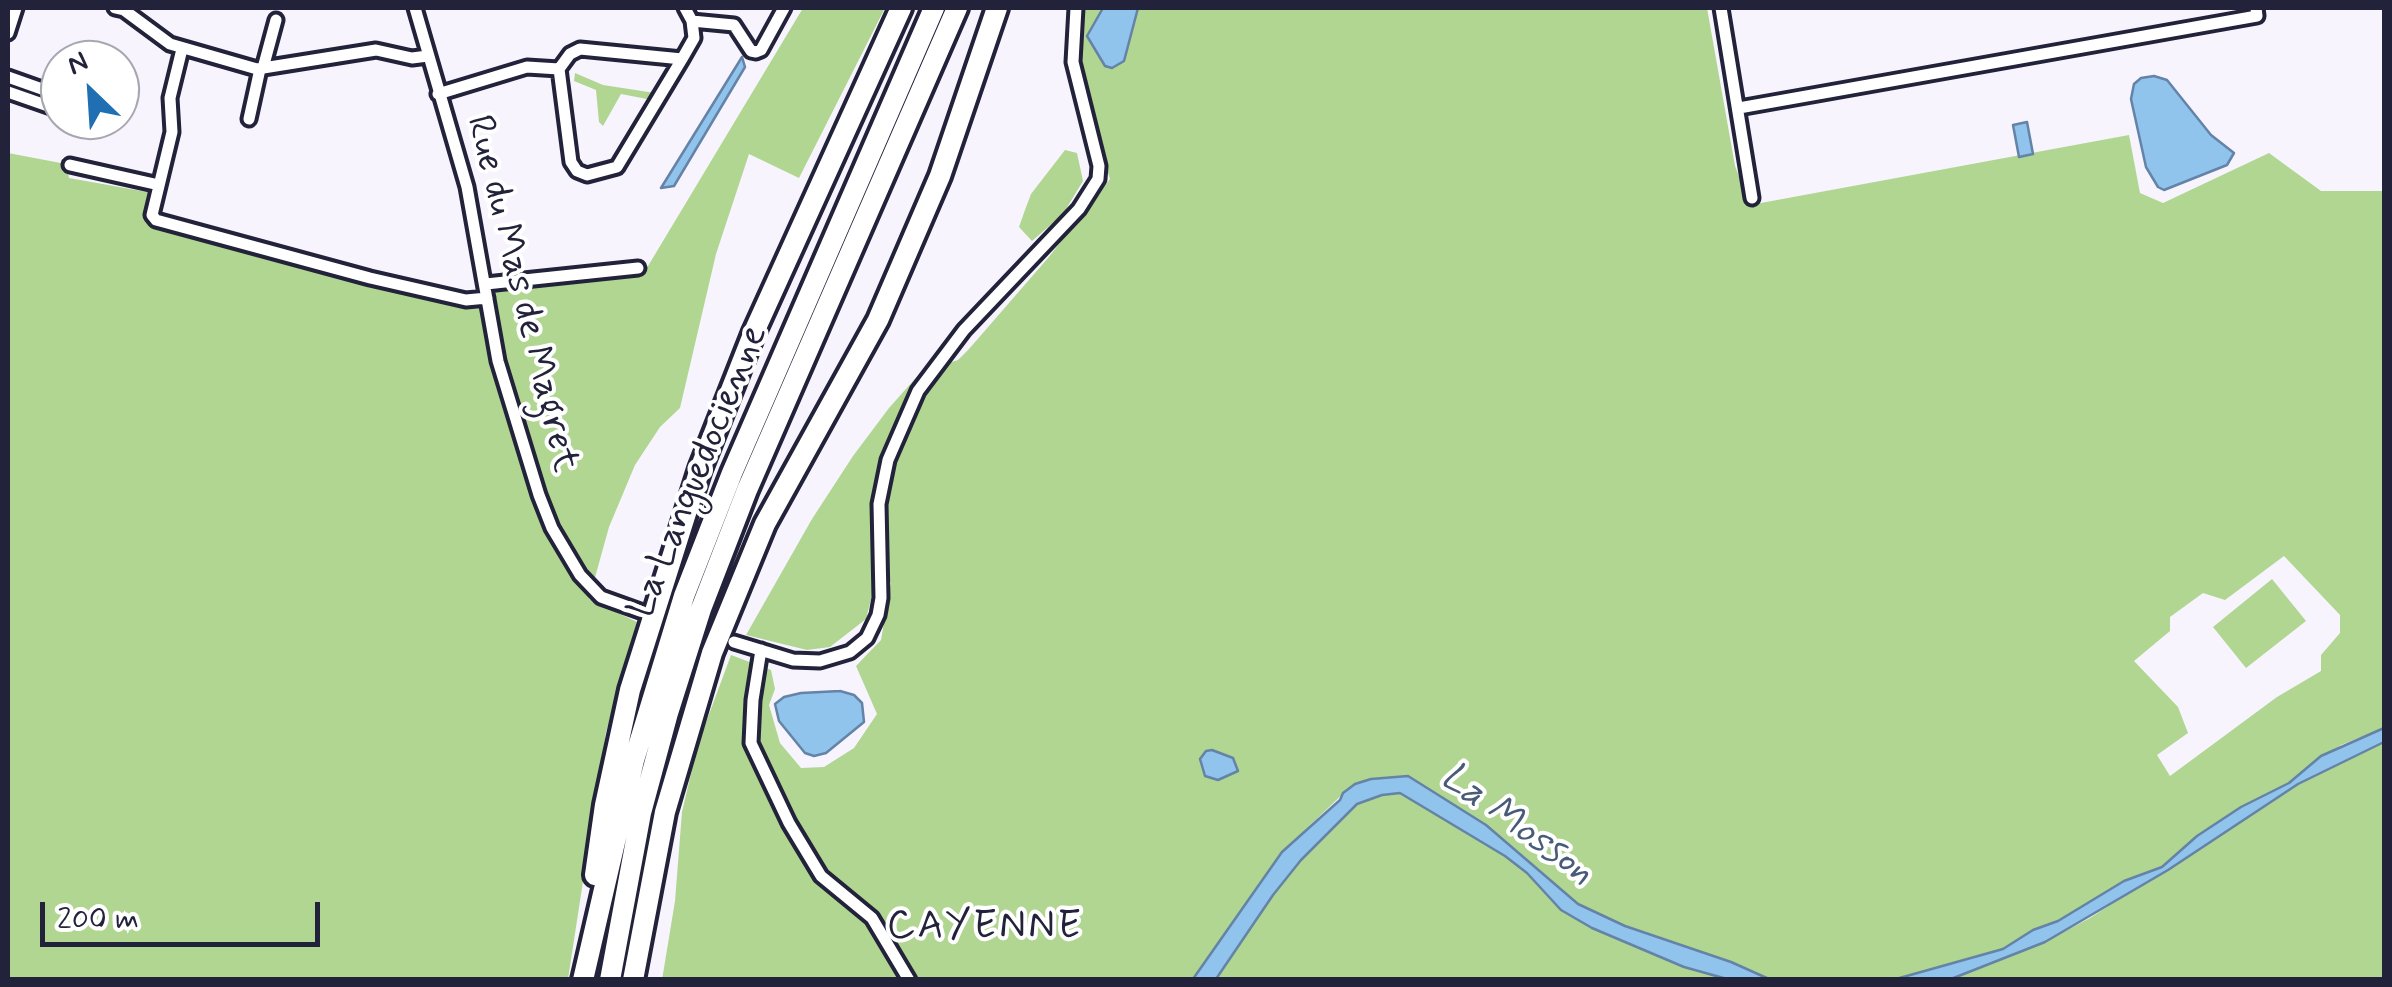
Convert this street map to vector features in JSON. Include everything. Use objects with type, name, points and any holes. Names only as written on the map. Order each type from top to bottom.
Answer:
[{"type":"highway","points":[[584,975],[597,854],[626,704],[700,469],[754,332],[901,8]]},
{"type":"highway","name":"La Languedocienne","points":[[584,975],[638,742],[694,570],[732,473],[934,8]]},
{"type":"highway","name":"La Languedocienne","points":[[610,980],[641,813],[701,609],[747,490],[957,8]]},
{"type":"highway","points":[[633,980],[665,812],[712,653],[765,524],[878,320],[940,176],[996,8]]},
{"type":"street","points":[[8,32],[16,8]]},
{"type":"street","points":[[115,8],[182,49],[262,68],[376,50],[412,58],[428,56]]},
{"type":"street","name":"Rue du Mas de Magret","points":[[415,8],[468,187],[472,228],[498,361],[552,528],[568,560],[601,598],[640,611]]},
{"type":"street","points":[[682,59],[580,49],[570,54],[559,68],[571,162],[577,171],[587,174],[617,167],[682,59],[694,38],[686,8]]},
{"type":"street","points":[[692,21],[734,25],[750,51],[756,52],[761,50],[784,8]]},
{"type":"street","points":[[734,642],[793,660],[820,662],[850,652],[867,638],[881,598],[879,504],[888,460],[918,392],[964,330],[1079,209],[1098,179],[1099,166],[1073,62],[1076,8]]},
{"type":"street","points":[[1721,8],[1752,198]]},
{"type":"street","points":[[1739,108],[2256,12]]},
{"type":"street","points":[[248,119],[276,20]]},
{"type":"street","points":[[182,49],[170,98],[172,132],[152,215],[156,220],[466,300],[487,298]]},
{"type":"street","points":[[438,94],[527,67],[559,68]]},
{"type":"street","points":[[8,77],[58,98],[51,106],[8,92]]},
{"type":"street","points":[[70,165],[159,185]]},
{"type":"street","points":[[486,284],[638,268]]},
{"type":"street","points":[[761,650],[751,743],[792,829],[821,876],[872,918],[909,980]]},
{"type":"green space","points":[[803,8],[885,8],[799,178],[749,154],[716,254],[680,408],[660,427],[635,465],[609,527],[589,599],[637,622],[606,732],[568,979],[8,979],[8,153],[66,164],[69,178],[153,193],[149,220],[345,275],[471,303],[492,288],[642,276]]},
{"type":"green space","points":[[1079,8],[1707,8],[1735,166],[1750,205],[2129,135],[2140,193],[2163,203],[2269,153],[2321,191],[2384,191],[2384,728],[2341,745],[2289,783],[2241,807],[2197,836],[2162,867],[2124,881],[2058,921],[2003,949],[1896,979],[1767,979],[1731,962],[1625,926],[1578,904],[1486,825],[1408,776],[1371,779],[1349,788],[1282,852],[1193,979],[662,980],[675,901],[682,812],[698,744],[731,655],[771,670],[775,689],[769,705],[780,743],[801,768],[824,767],[854,748],[877,714],[856,666],[881,640],[891,582],[875,584],[866,619],[830,647],[807,650],[746,635],[812,519],[889,408],[921,372],[958,360],[969,349],[1110,179],[1091,122]],"holes":[[[2284,556],[2340,615],[2340,633],[2321,655],[2321,671],[2277,697],[2170,776],[2157,755],[2188,733],[2178,707],[2134,661],[2170,631],[2170,617],[2203,593],[2225,600]]]},
{"type":"green space","points":[[575,73],[603,85],[655,93],[652,100],[621,94],[603,126],[599,122],[596,90],[574,81]]},
{"type":"green space","points":[[1065,150],[1077,153],[1083,181],[1063,214],[1032,241],[1019,227],[1025,210],[1031,194]]},
{"type":"green space","points":[[2272,579],[2306,621],[2246,668],[2213,627]]},
{"type":"green space","points":[[2384,742],[2382,979],[1951,980],[2045,942],[2090,918],[2298,784]]},
{"type":"green space","points":[[1400,793],[1505,856],[1527,873],[1561,910],[1684,967],[1727,979],[1216,980],[1301,860],[1357,804]]},
{"type":"water","points":[[1103,8],[1138,8],[1124,61],[1112,68],[1105,66],[1087,36]]},
{"type":"water","points":[[742,57],[745,67],[674,186],[661,188]]},
{"type":"water","points":[[2154,76],[2167,80],[2211,135],[2234,153],[2227,165],[2164,190],[2158,187],[2146,167],[2131,99],[2134,84]]},
{"type":"water","points":[[2027,122],[2033,154],[2019,157],[2013,125]]},
{"type":"water","points":[[840,691],[854,695],[862,703],[864,722],[826,753],[805,753],[779,721],[775,704],[801,693]]},
{"type":"water","points":[[2384,728],[2384,742],[2298,784],[2168,870],[2045,942],[1951,979],[1896,979],[2003,949],[2033,930],[2058,921],[2124,881],[2162,867],[2197,836],[2241,807],[2289,783],[2321,756]]},
{"type":"water","points":[[1212,750],[1233,758],[1238,771],[1218,780],[1205,776],[1200,759]]},
{"type":"water","points":[[1408,776],[1486,825],[1578,904],[1625,926],[1769,979],[1727,979],[1684,967],[1592,928],[1561,910],[1527,873],[1505,856],[1400,793],[1357,804],[1301,860],[1216,979],[1193,979],[1282,852],[1343,793],[1371,779]]},
{"type":"district","name":"CAYENNE","points":[[985,929]]},
{"type":"water label","name":"La Mosson","points":[[1516,826]]}]
